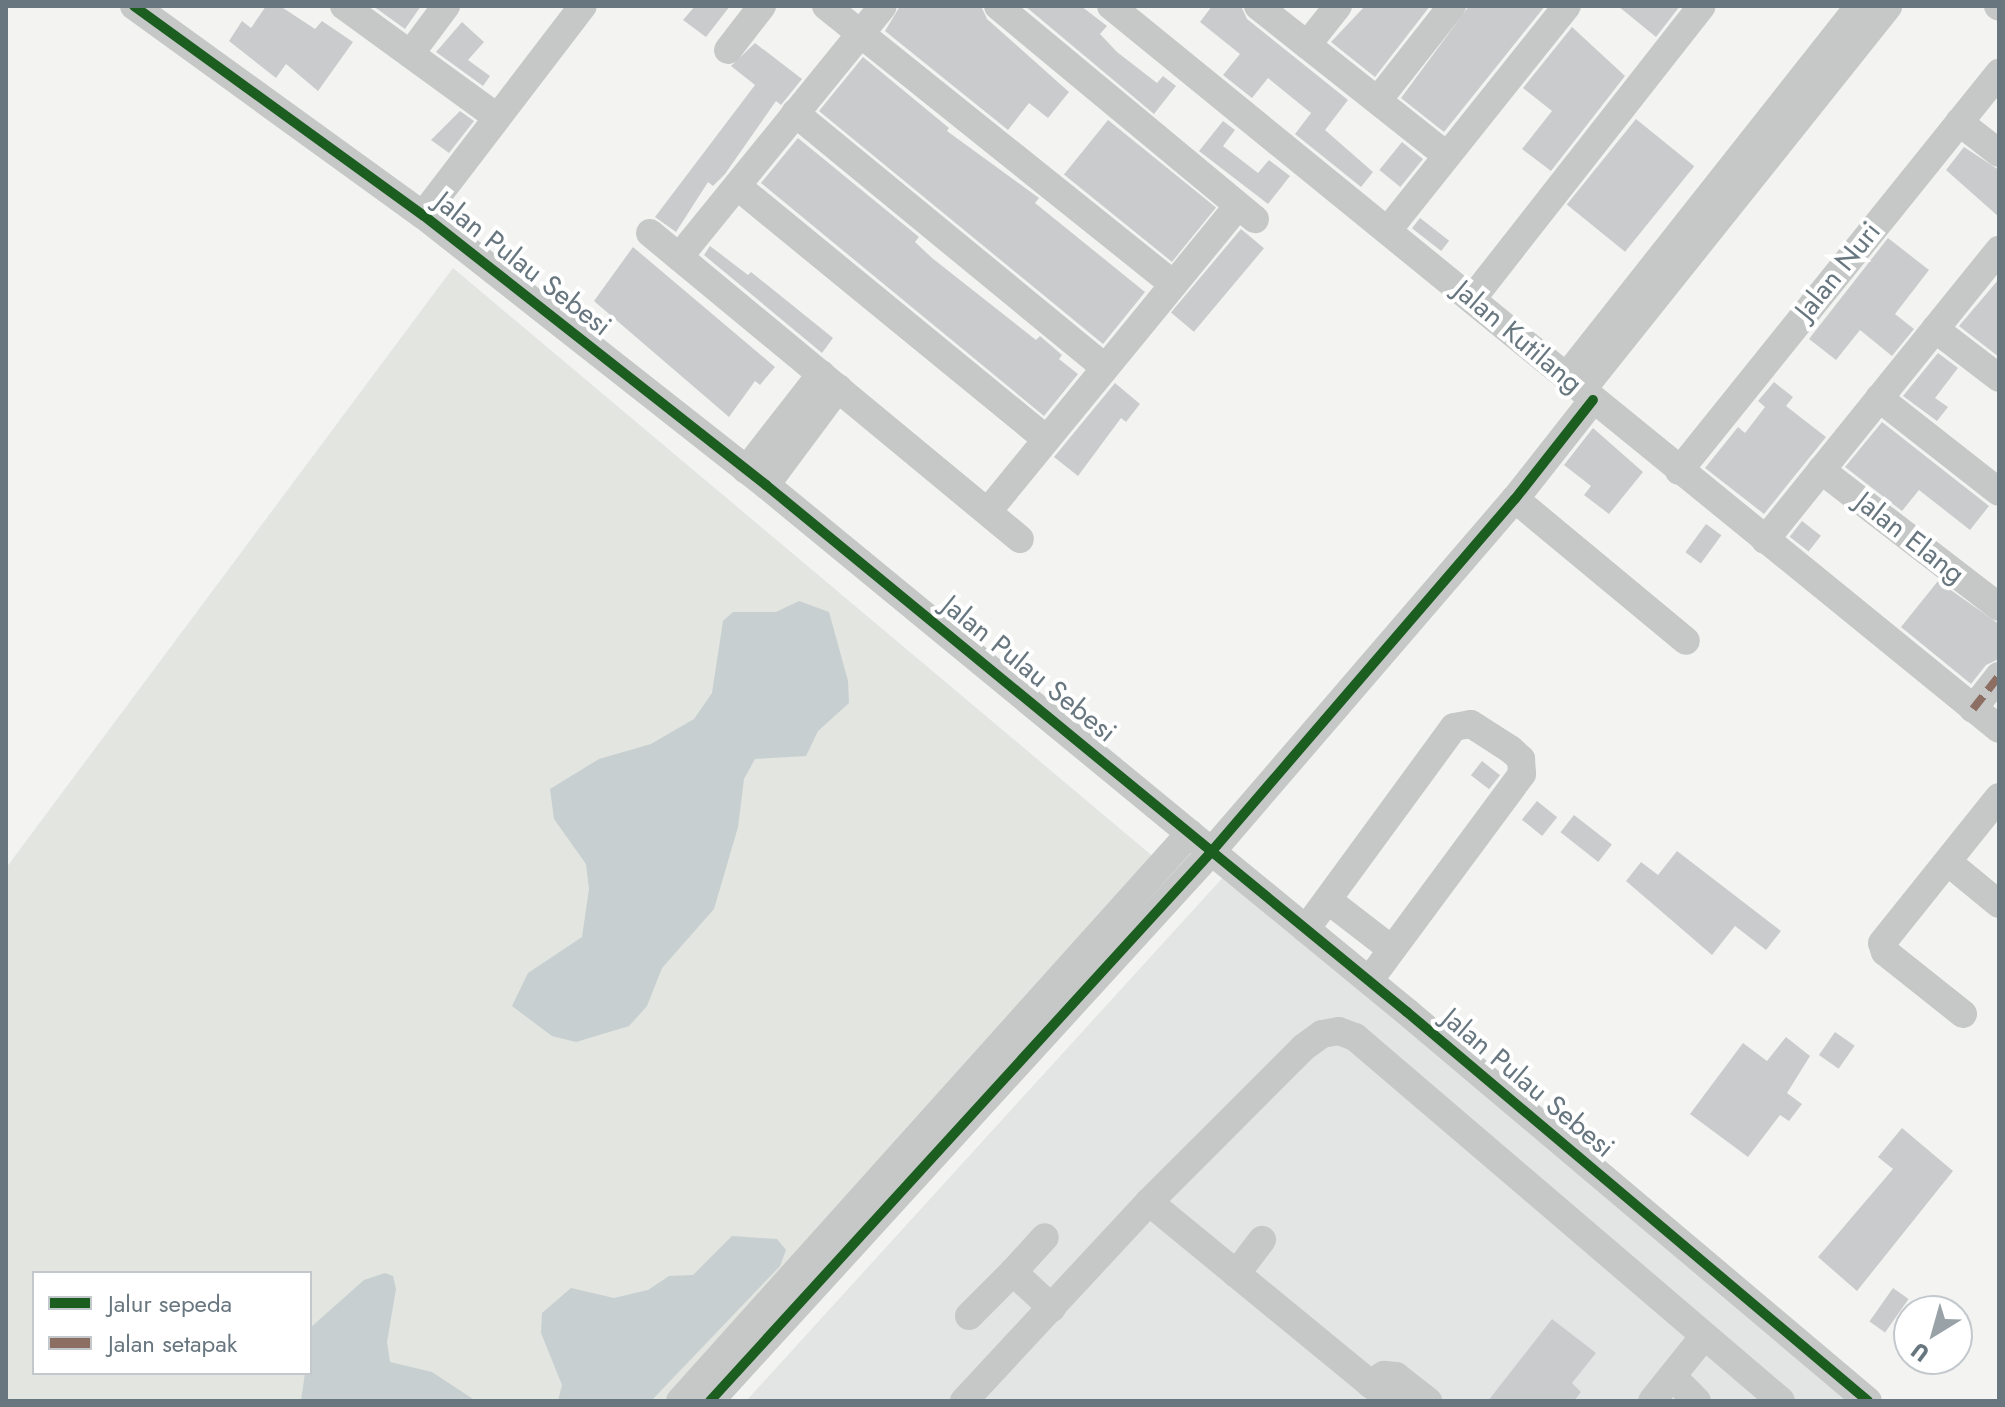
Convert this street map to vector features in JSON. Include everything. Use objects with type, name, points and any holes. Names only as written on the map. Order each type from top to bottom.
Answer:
[{"type":"street","name":"Jalan Pulau Sebesi","points":[[134,6],[423,215],[756,478],[1369,981],[1868,1401]]},
{"type":"street","points":[[344,6],[497,117]]},
{"type":"street","points":[[411,53],[446,6]]},
{"type":"street","points":[[423,215],[583,6]]},
{"type":"street","points":[[728,50],[762,6]]},
{"type":"street","points":[[826,6],[1172,283]]},
{"type":"street","points":[[679,257],[883,6]]},
{"type":"street","points":[[989,510],[1172,283],[1246,213],[998,6]]},
{"type":"street","name":"Jalan Kutilang","points":[[1111,6],[1999,729]]},
{"type":"street","points":[[1258,6],[1447,156]]},
{"type":"street","points":[[1307,45],[1338,6]]},
{"type":"street","points":[[1378,100],[1452,6]]},
{"type":"street","points":[[1388,230],[1567,6]]},
{"type":"street","points":[[1472,299],[1702,6]]},
{"type":"street","points":[[680,1401],[1201,842],[1515,499],[1580,389],[1859,6]]},
{"type":"street","points":[[1663,271],[1888,6]]},
{"type":"street","name":"Jalan Nuri","points":[[1679,471],[1999,73]]},
{"type":"street","points":[[795,113],[1103,366]]},
{"type":"street","points":[[1959,122],[1999,153]]},
{"type":"street","points":[[737,186],[1045,438]]},
{"type":"street","points":[[650,233],[989,510],[1020,539]]},
{"type":"street","points":[[1765,540],[1997,256]]},
{"type":"street","points":[[1935,329],[1999,378]]},
{"type":"street","points":[[756,478],[830,381]]},
{"type":"street","points":[[1879,398],[1999,492]]},
{"type":"street","name":"Jalan Elang","points":[[1821,470],[1999,607]]},
{"type":"street","points":[[1515,499],[1686,641]]},
{"type":"street","points":[[1973,709],[1999,676]]},
{"type":"street","points":[[1306,929],[1454,727],[1471,724],[1510,749],[1525,767],[1522,774],[1390,948],[1369,981]]},
{"type":"street","points":[[1963,1014],[1889,956],[1882,943],[1999,797]]},
{"type":"street","points":[[710,1401],[1201,842]]},
{"type":"street","points":[[1949,863],[1999,904]]},
{"type":"street","points":[[1329,901],[1390,948]]},
{"type":"street","points":[[964,1401],[1149,1202],[1304,1047],[1322,1034],[1339,1031],[1355,1037],[1781,1401]]},
{"type":"street","points":[[1149,1202],[1381,1392],[1384,1375],[1396,1376],[1428,1401]]},
{"type":"street","points":[[969,1316],[1045,1237]]},
{"type":"street","points":[[1236,1274],[1262,1240]]},
{"type":"street","points":[[1013,1272],[1052,1308]]},
{"type":"street","points":[[1652,1401],[1704,1336]]},
{"type":"street","points":[[1673,1377],[1697,1401]]},
{"type":"shaded area","points":[[453,268],[1156,859],[673,1401],[6,1401],[6,868]]},
{"type":"shaded area","points":[[799,601],[829,612],[848,681],[849,703],[818,731],[806,756],[755,759],[744,779],[738,827],[714,909],[662,968],[647,1006],[629,1026],[576,1042],[552,1036],[512,1006],[528,973],[582,937],[589,889],[586,864],[554,819],[550,789],[599,759],[651,744],[694,719],[712,693],[723,621],[733,612],[776,612]]},
{"type":"shaded area","points":[[1226,874],[1855,1401],[746,1401]]},
{"type":"shaded area","points":[[732,1236],[777,1239],[786,1250],[780,1266],[651,1401],[558,1401],[562,1385],[541,1333],[542,1313],[571,1288],[614,1298],[648,1290],[669,1276],[693,1275]]},
{"type":"shaded area","points":[[385,1273],[393,1276],[396,1289],[387,1342],[390,1362],[432,1372],[476,1401],[301,1401],[305,1375],[312,1375],[312,1326],[364,1280]]},
{"type":"building","points":[[266,6],[280,6],[315,29],[322,21],[353,42],[318,91],[286,64],[276,78],[229,41],[242,21],[251,28]]},
{"type":"building","points":[[373,6],[421,6],[405,29]]},
{"type":"building","points":[[695,6],[730,6],[706,37],[683,20]]},
{"type":"building","points":[[900,6],[981,6],[987,19],[1069,92],[1048,118],[1029,103],[1008,130],[885,31]]},
{"type":"building","points":[[1025,6],[1081,6],[1107,26],[1100,34],[1117,52],[1157,83],[1163,76],[1176,86],[1154,114]]},
{"type":"building","points":[[1212,6],[1241,6],[1247,19],[1348,100],[1325,130],[1373,172],[1361,187],[1295,134],[1311,113],[1268,78],[1252,98],[1223,75],[1240,54],[1200,22]]},
{"type":"building","points":[[1365,6],[1430,6],[1375,77],[1331,42]]},
{"type":"building","points":[[1469,6],[1545,6],[1444,132],[1401,98]]},
{"type":"building","points":[[1618,6],[1680,6],[1656,37]]},
{"type":"building","points":[[462,22],[484,42],[468,60],[490,76],[483,86],[436,52]]},
{"type":"building","points":[[1572,27],[1625,76],[1551,171],[1522,149],[1552,111],[1523,88]]},
{"type":"building","points":[[755,43],[802,79],[781,105],[776,101],[725,174],[713,186],[708,182],[676,232],[655,217],[755,85],[731,66]]},
{"type":"building","points":[[863,57],[949,128],[947,131],[1039,198],[1035,203],[1145,292],[1103,344],[819,111]]},
{"type":"building","points":[[460,111],[474,121],[449,153],[431,140]]},
{"type":"building","points":[[1636,119],[1694,166],[1625,252],[1567,204]]},
{"type":"building","points":[[1108,120],[1216,207],[1172,262],[1064,174]]},
{"type":"building","points":[[1223,121],[1235,130],[1223,146],[1258,173],[1269,160],[1290,176],[1268,204],[1199,151]]},
{"type":"building","points":[[798,138],[919,237],[915,242],[932,258],[1036,340],[1040,336],[1062,355],[1059,359],[1078,374],[1044,416],[761,183]]},
{"type":"building","points":[[1402,142],[1423,159],[1400,187],[1379,170]]},
{"type":"building","points":[[1964,147],[1999,170],[1999,217],[1946,170]]},
{"type":"building","points":[[1420,218],[1449,241],[1441,251],[1412,228]]},
{"type":"building","points":[[1241,229],[1264,248],[1194,332],[1171,312]]},
{"type":"building","points":[[1888,238],[1929,270],[1895,314],[1914,329],[1892,356],[1860,330],[1836,360],[1809,339]]},
{"type":"building","points":[[710,246],[748,275],[751,272],[833,338],[822,353],[704,255]]},
{"type":"building","points":[[633,247],[775,367],[760,385],[755,381],[729,417],[594,301]]},
{"type":"building","points":[[1999,279],[1999,357],[1959,326]]},
{"type":"building","points":[[1938,353],[1958,368],[1935,398],[1948,407],[1937,421],[1903,396]]},
{"type":"building","points":[[1774,382],[1793,397],[1786,406],[1826,437],[1764,514],[1705,468],[1738,427],[1745,433],[1765,407],[1758,401]]},
{"type":"building","points":[[1115,383],[1140,404],[1126,422],[1121,418],[1078,476],[1054,457]]},
{"type":"building","points":[[1882,422],[1989,506],[1970,530],[1919,490],[1902,511],[1845,467]]},
{"type":"building","points":[[1593,428],[1643,472],[1609,514],[1584,495],[1591,486],[1564,465]]},
{"type":"building","points":[[1802,521],[1821,536],[1809,552],[1790,537]]},
{"type":"building","points":[[1706,524],[1721,535],[1701,563],[1685,552]]},
{"type":"building","points":[[1938,581],[1999,624],[1999,659],[1986,665],[1971,684],[1901,627]]},
{"type":"building","points":[[1482,761],[1500,775],[1489,789],[1471,775]]},
{"type":"building","points":[[1537,801],[1557,817],[1542,836],[1522,820]]},
{"type":"building","points":[[1574,815],[1612,845],[1598,862],[1560,832]]},
{"type":"building","points":[[1677,851],[1781,931],[1766,950],[1735,926],[1712,955],[1626,881],[1641,862],[1658,875]]},
{"type":"building","points":[[1835,1032],[1855,1046],[1839,1069],[1819,1055]]},
{"type":"building","points":[[1786,1037],[1810,1056],[1787,1093],[1802,1104],[1789,1121],[1780,1115],[1748,1157],[1690,1114],[1743,1043],[1767,1061]]},
{"type":"building","points":[[1902,1128],[1953,1171],[1857,1291],[1818,1257],[1893,1169],[1878,1157]]},
{"type":"building","points":[[1893,1288],[1903,1295],[1893,1295],[1893,1321],[1885,1332],[1869,1322]]},
{"type":"building","points":[[1552,1319],[1596,1353],[1572,1383],[1581,1392],[1574,1401],[1488,1401]]},
{"type":"marked path","points":[[1973,709],[1999,676]]},
{"type":"cycle path","points":[[134,6],[423,215],[766,485],[1407,1012],[1868,1401]]},
{"type":"cycle path","points":[[710,1401],[1212,851],[1515,499],[1593,400]]}]
